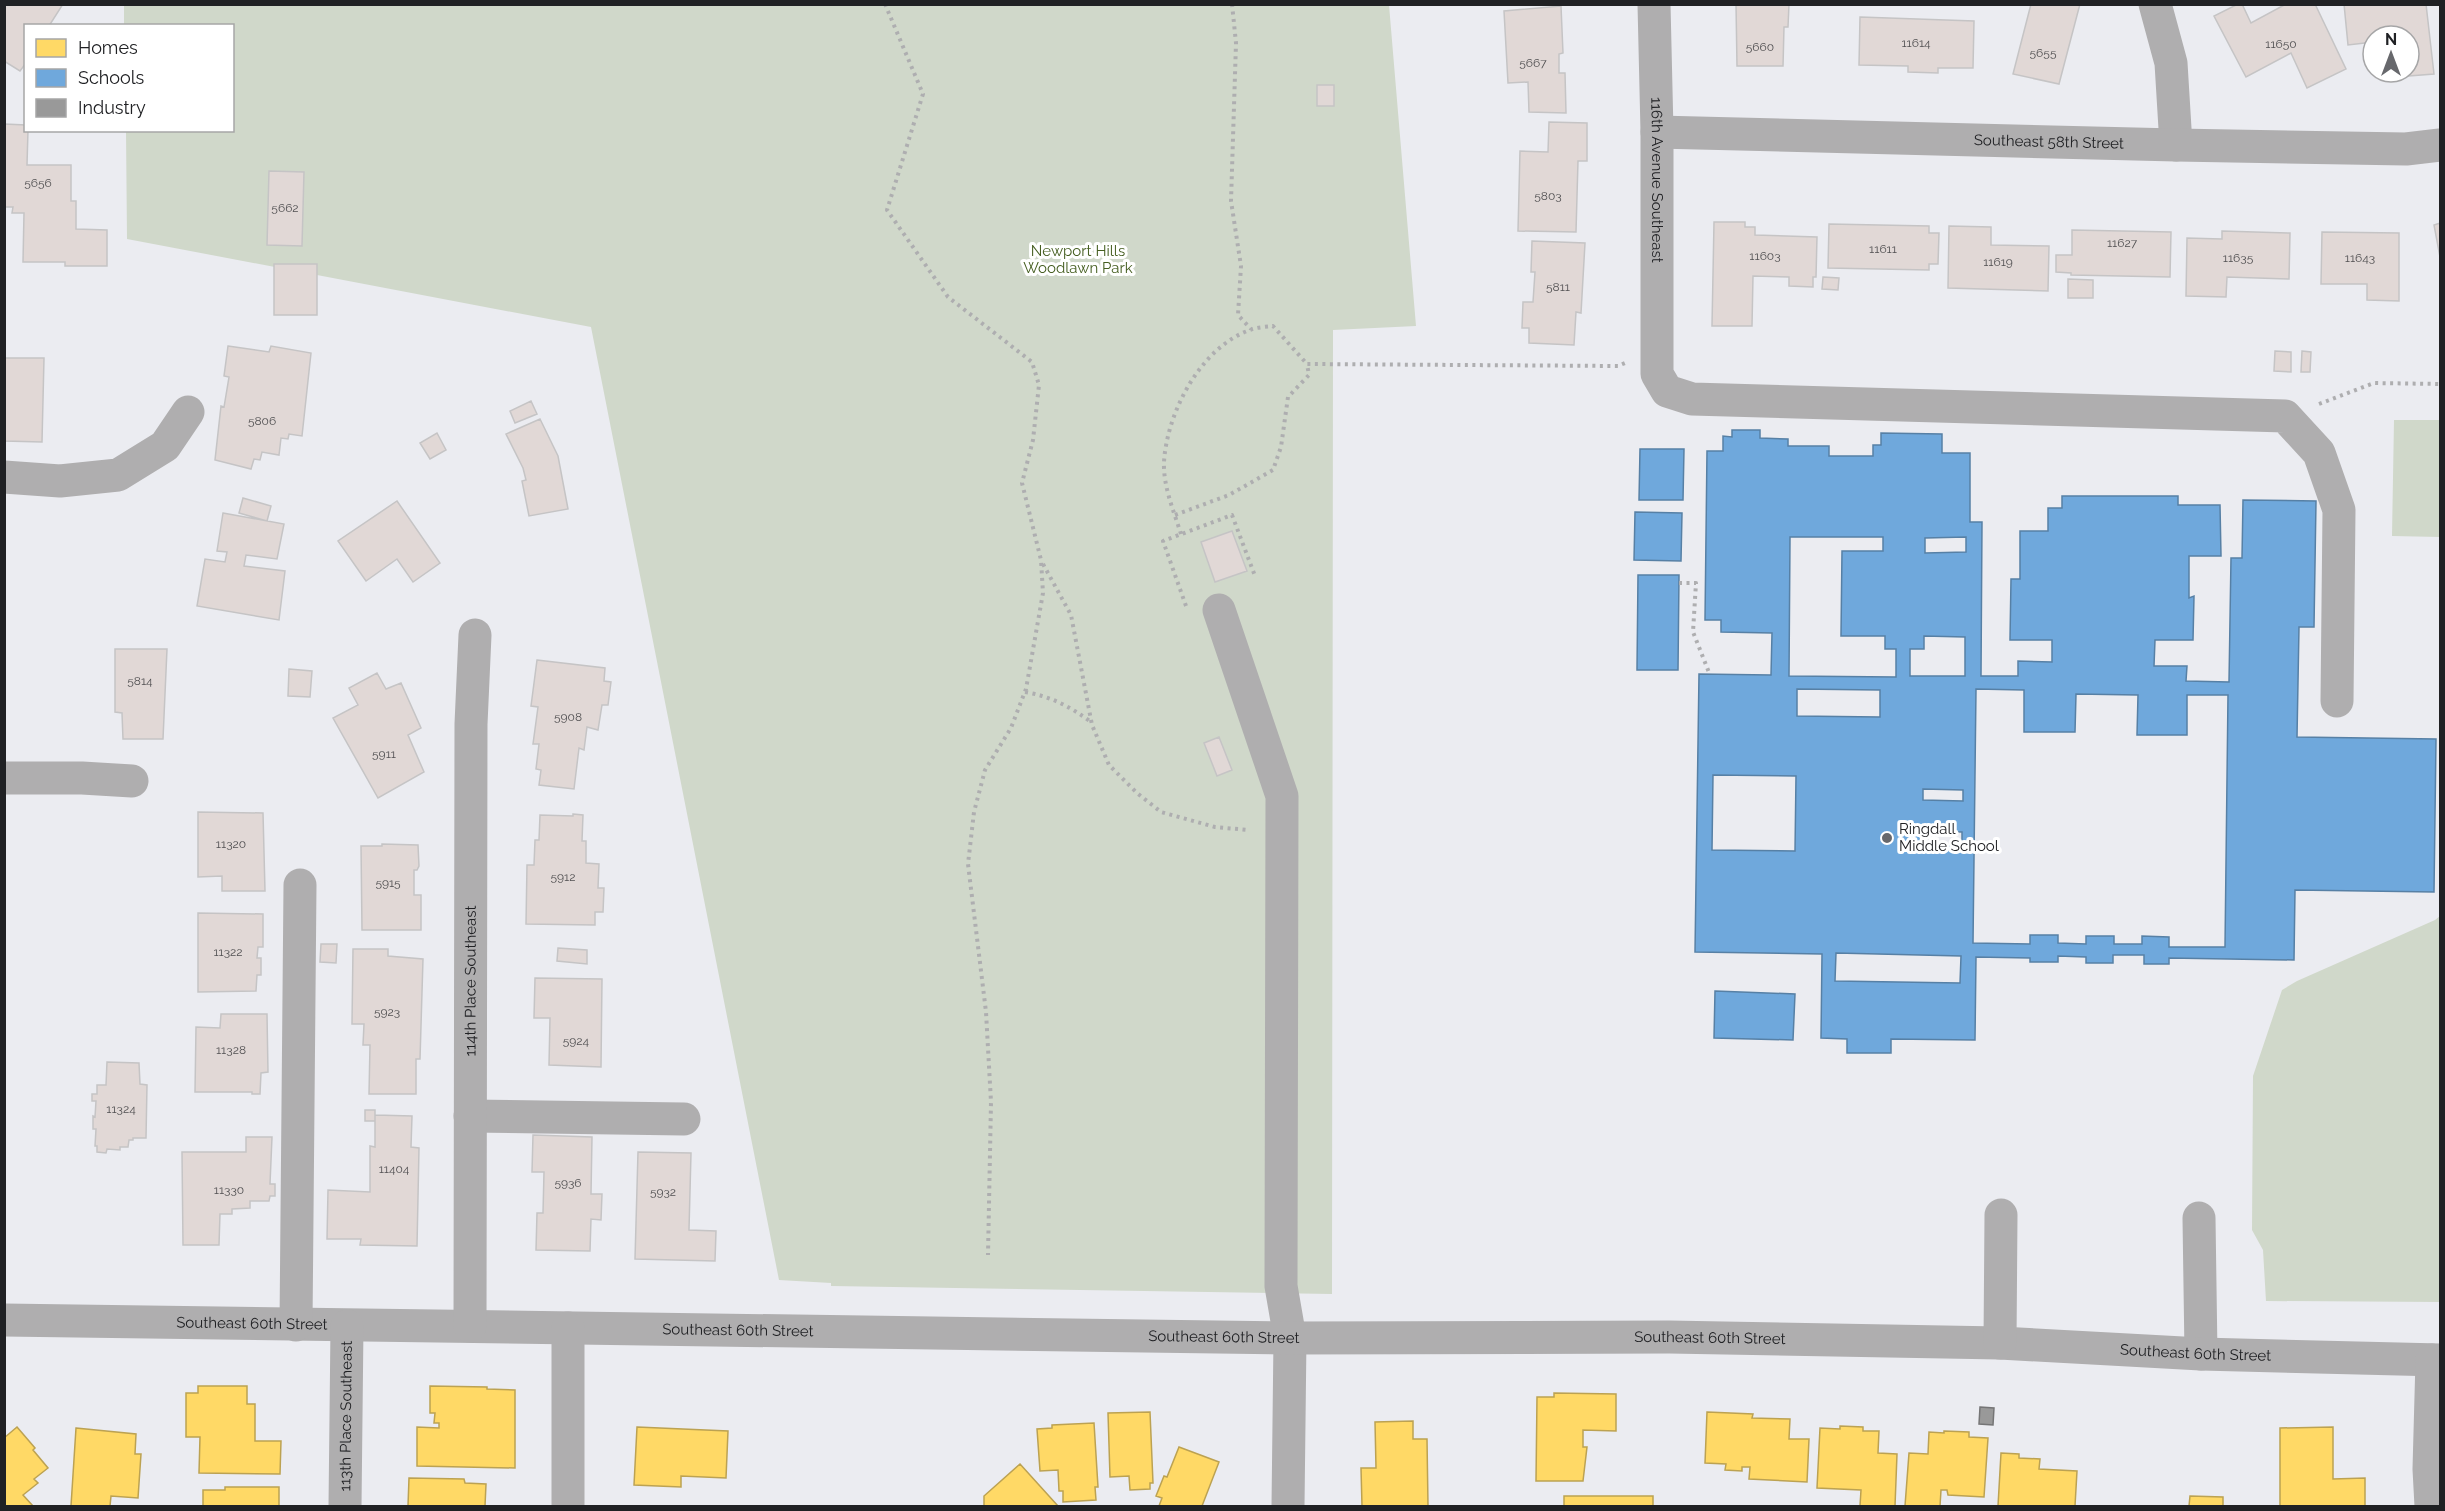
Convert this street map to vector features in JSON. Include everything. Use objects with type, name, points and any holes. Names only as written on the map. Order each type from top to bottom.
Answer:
[{"type":"street","name":"116th Avenue Southeast","points":[[1654,4],[1657,132],[1657,374],[1667,392],[1692,399],[2285,416]]},
{"type":"street","points":[[2155,4],[2171,63],[2176,145]]},
{"type":"street","name":"Southeast 58th Street","points":[[1657,132],[2176,145],[2406,148],[2440,145]]},
{"type":"street","points":[[4,477],[60,481],[118,475],[165,446],[188,412]]},
{"type":"street","points":[[2285,416],[2319,453],[2339,510],[2337,701]]},
{"type":"street","points":[[1220,610],[1282,796],[1281,1286],[1290,1338],[1288,1506]]},
{"type":"street","name":"114th Place Southeast","points":[[470,1326],[471,724],[475,636]]},
{"type":"street","points":[[4,778],[82,778],[132,781]]},
{"type":"street","points":[[296,1325],[300,885]]},
{"type":"street","points":[[470,1116],[684,1119]]},
{"type":"street","points":[[2000,1342],[2001,1215]]},
{"type":"street","points":[[2199,1218],[2201,1354]]},
{"type":"street","name":"Southeast 60th Street","points":[[4,1320],[1290,1338],[1669,1336],[2000,1342],[2201,1354],[2436,1360]]},
{"type":"street","name":"113th Place Southeast","points":[[345,1506],[348,1326]]},
{"type":"street","points":[[568,1328],[568,1506]]},
{"type":"street","points":[[2431,1506],[2429,1469],[2436,1360]]},
{"type":"path","points":[[885,4],[923,94],[887,210],[948,297],[1032,362],[1039,386],[1033,440],[1022,483],[1041,561],[1043,592],[1025,692],[1011,728],[985,770],[974,812],[968,864],[986,1012],[991,1102],[988,1255]]},
{"type":"path","points":[[1232,4],[1236,43],[1231,201],[1241,266],[1238,315],[1251,329]]},
{"type":"path","points":[[1175,515],[1229,495],[1273,470],[1281,447],[1288,397],[1309,375],[1307,364],[1273,326],[1251,329],[1227,341],[1201,365],[1182,397],[1169,434],[1164,464],[1169,493],[1175,515],[1181,534]]},
{"type":"path","points":[[1307,364],[1618,366],[1657,350]]},
{"type":"path","points":[[2285,416],[2374,383],[2440,384]]},
{"type":"path","points":[[1041,561],[1071,615],[1091,722],[1109,765],[1137,793],[1161,812],[1215,827],[1282,831]]},
{"type":"path","points":[[1679,583],[1696,583],[1693,632],[1710,675]]},
{"type":"path","points":[[1025,692],[1042,695],[1059,702],[1091,722]]},
{"type":"green space","name":"Newport Hills Woodlawn Park","points":[[124,5],[1389,5],[1416,326],[1333,330],[1332,1294],[831,1286],[831,1283],[779,1280],[591,327],[127,239],[126,132],[234,132],[234,24],[124,24]]},
{"type":"green space","points":[[2394,420],[2440,420],[2440,537],[2392,536]]},
{"type":"green space","points":[[2440,916],[2440,1302],[2266,1301],[2263,1250],[2252,1230],[2253,1076],[2282,990]]},
{"type":"building: Homes","points":[[198,1386],[247,1386],[247,1404],[255,1404],[255,1441],[281,1441],[280,1474],[199,1473],[200,1437],[186,1437],[186,1393],[198,1393]]},
{"type":"building: Homes","points":[[430,1386],[515,1390],[515,1468],[417,1466],[417,1427],[439,1428],[439,1423],[434,1423],[435,1413],[430,1413]]},
{"type":"building: Homes","points":[[1554,1393],[1616,1394],[1616,1431],[1583,1430],[1583,1447],[1587,1447],[1583,1481],[1536,1481],[1537,1397],[1554,1397]]},
{"type":"building: Homes","points":[[1150,1412],[1153,1483],[1150,1483],[1150,1489],[1130,1490],[1129,1476],[1110,1477],[1108,1413]]},
{"type":"building: Homes","points":[[1707,1412],[1753,1414],[1752,1418],[1790,1419],[1789,1439],[1809,1439],[1807,1482],[1749,1479],[1750,1467],[1742,1467],[1742,1471],[1725,1470],[1726,1464],[1705,1463]]},
{"type":"building: Homes","points":[[1413,1421],[1413,1439],[1427,1439],[1428,1506],[1362,1506],[1361,1468],[1376,1468],[1375,1422]]},
{"type":"building: Homes","points":[[1094,1423],[1098,1487],[1095,1487],[1096,1500],[1063,1502],[1063,1491],[1059,1491],[1058,1470],[1040,1471],[1037,1429],[1052,1428],[1052,1425]]},
{"type":"building: Homes","points":[[1840,1426],[1863,1427],[1863,1431],[1879,1431],[1878,1453],[1897,1454],[1895,1506],[1860,1506],[1861,1490],[1817,1488],[1820,1428],[1840,1429]]},
{"type":"building: Homes","points":[[17,1427],[48,1468],[34,1479],[38,1483],[23,1495],[33,1506],[4,1506],[4,1438]]},
{"type":"building: Homes","points":[[637,1427],[728,1431],[726,1478],[681,1476],[681,1487],[634,1485]]},
{"type":"building: Homes","points":[[2333,1427],[2333,1479],[2365,1478],[2365,1506],[2280,1506],[2280,1428]]},
{"type":"building: Homes","points":[[76,1428],[136,1434],[135,1454],[141,1454],[138,1498],[111,1496],[110,1506],[71,1506]]},
{"type":"building: Homes","points":[[1944,1431],[1969,1432],[1969,1437],[1988,1438],[1984,1497],[1948,1495],[1947,1490],[1941,1490],[1940,1506],[1905,1506],[1909,1453],[1928,1454],[1929,1432],[1944,1433]]},
{"type":"building: Homes","points":[[1179,1447],[1219,1462],[1202,1506],[1159,1506],[1162,1498],[1156,1496],[1164,1476],[1167,1477]]},
{"type":"building: Homes","points":[[2001,1453],[2019,1454],[2019,1458],[2040,1459],[2039,1469],[2077,1471],[2075,1506],[1998,1506]]},
{"type":"building: Homes","points":[[1020,1464],[1058,1506],[984,1506],[984,1496]]},
{"type":"building: Homes","points":[[409,1478],[464,1479],[465,1483],[486,1484],[485,1506],[408,1506]]},
{"type":"building: Homes","points":[[225,1487],[279,1487],[279,1506],[203,1506],[203,1490],[225,1490]]},
{"type":"building: Homes","points":[[1564,1496],[1653,1496],[1653,1506],[1564,1506]]},
{"type":"building: Homes","points":[[2190,1496],[2223,1497],[2223,1506],[2189,1506]]},
{"type":"building: Schools","points":[[1732,430],[1760,430],[1760,438],[1788,439],[1788,446],[1829,446],[1829,456],[1873,456],[1873,445],[1881,445],[1881,433],[1942,434],[1942,453],[1970,453],[1970,522],[1982,522],[1981,676],[2018,676],[2018,661],[2052,662],[2052,640],[2010,640],[2011,579],[2020,579],[2020,531],[2048,531],[2048,508],[2062,508],[2062,496],[2178,496],[2178,505],[2220,505],[2221,556],[2189,556],[2189,598],[2194,596],[2193,640],[2155,640],[2154,666],[2187,666],[2186,681],[2229,682],[2231,558],[2242,558],[2243,500],[2316,501],[2314,627],[2299,627],[2297,737],[2436,739],[2434,892],[2295,890],[2294,960],[2169,958],[2169,964],[2144,964],[2144,955],[2113,955],[2113,963],[2086,963],[2086,957],[2058,956],[2058,962],[2030,962],[2030,958],[1976,957],[1975,1040],[1891,1039],[1891,1053],[1847,1053],[1847,1039],[1821,1038],[1822,954],[1695,952],[1699,674],[1771,675],[1772,633],[1721,632],[1721,620],[1705,620],[1707,451],[1723,451],[1723,436],[1732,437]],"holes":[[[1790,537],[1883,537],[1883,551],[1842,551],[1841,636],[1885,636],[1885,649],[1896,649],[1896,677],[1789,676]],[[1966,537],[1966,552],[1925,553],[1925,538]],[[1924,636],[1965,637],[1965,676],[1910,676],[1910,649],[1924,649]],[[1797,689],[1880,690],[1880,717],[1797,716]],[[1976,689],[2024,690],[2024,732],[2075,732],[2076,694],[2138,695],[2137,735],[2187,735],[2187,695],[2228,695],[2225,947],[2169,947],[2169,937],[2142,936],[2142,944],[2114,944],[2114,936],[2086,936],[2086,944],[2058,943],[2058,935],[2030,935],[2030,944],[1973,943]],[[1713,775],[1796,776],[1795,851],[1712,850]],[[1923,789],[1963,790],[1963,801],[1923,800]],[[1922,831],[1962,832],[1962,845],[1922,844]],[[1836,953],[1961,956],[1960,983],[1835,981]]]},
{"type":"building: Schools","points":[[1640,449],[1684,449],[1683,500],[1639,500]]},
{"type":"building: Schools","points":[[1635,512],[1682,513],[1681,561],[1634,560]]},
{"type":"building: Schools","points":[[1638,575],[1679,575],[1678,670],[1637,670]]},
{"type":"building: Schools","points":[[1715,991],[1795,994],[1793,1040],[1714,1038]]},
{"type":"building: Industry","points":[[1980,1407],[1994,1408],[1993,1425],[1979,1424]]},
{"type":"building: Other","points":[[4,4],[63,4],[50,24],[24,24],[24,66],[20,71],[4,61]]},
{"type":"building: Other","points":[[1736,4],[1789,4],[1788,27],[1784,27],[1783,66],[1737,66]]},
{"type":"building: Other","points":[[2031,4],[2080,4],[2059,84],[2013,74]]},
{"type":"building: Other","points":[[2242,4],[2251,23],[2286,4],[2315,4],[2346,69],[2307,88],[2291,53],[2246,77],[2214,16]]},
{"type":"building: Other","points":[[2344,4],[2426,4],[2434,74],[2421,75],[2421,24],[2361,24],[2361,43],[2348,45]]},
{"type":"building: Other","points":[[1561,6],[1563,53],[1559,54],[1559,73],[1565,73],[1566,113],[1529,112],[1528,82],[1508,83],[1504,11]]},
{"type":"building: Other","points":[[1860,17],[1974,21],[1973,68],[1938,68],[1938,73],[1908,72],[1908,66],[1859,65]]},
{"type":"building: Other","points":[[1317,85],[1334,85],[1334,106],[1317,106]]},
{"type":"building: Other","points":[[1549,122],[1587,123],[1587,161],[1578,161],[1576,232],[1518,231],[1520,151],[1548,152]]},
{"type":"building: Other","points":[[4,124],[24,125],[24,132],[28,132],[27,165],[71,165],[71,201],[76,201],[76,229],[107,230],[107,266],[65,266],[65,262],[23,262],[24,213],[12,213],[13,207],[4,207]]},
{"type":"building: Other","points":[[269,171],[304,172],[302,246],[267,245]]},
{"type":"building: Other","points":[[1714,222],[1745,222],[1745,227],[1755,227],[1755,235],[1817,237],[1816,277],[1813,277],[1813,287],[1789,286],[1789,277],[1753,276],[1752,326],[1712,326]]},
{"type":"building: Other","points":[[2440,223],[2440,257],[2434,225]]},
{"type":"building: Other","points":[[1829,224],[1929,226],[1929,233],[1939,233],[1938,264],[1929,264],[1929,270],[1828,268]]},
{"type":"building: Other","points":[[1949,226],[1991,227],[1991,245],[2049,246],[2048,291],[1948,288]]},
{"type":"building: Other","points":[[2072,230],[2171,232],[2170,277],[2071,275],[2071,273],[2056,272],[2056,255],[2072,255]]},
{"type":"building: Other","points":[[2222,231],[2290,233],[2289,279],[2227,277],[2226,297],[2186,296],[2187,238],[2222,239]]},
{"type":"building: Other","points":[[2322,232],[2399,233],[2399,301],[2367,300],[2367,284],[2321,284]]},
{"type":"building: Other","points":[[1532,241],[1585,243],[1581,313],[1576,312],[1574,345],[1529,343],[1529,328],[1522,328],[1523,302],[1533,302],[1535,272],[1531,272]]},
{"type":"building: Other","points":[[274,264],[317,264],[317,315],[274,315]]},
{"type":"building: Other","points":[[1823,277],[1839,278],[1838,290],[1822,289]]},
{"type":"building: Other","points":[[2068,279],[2093,280],[2093,298],[2068,298]]},
{"type":"building: Other","points":[[228,346],[269,352],[271,346],[311,353],[302,436],[289,434],[288,439],[281,438],[279,455],[262,452],[260,460],[254,459],[251,469],[215,460],[221,406],[224,407],[229,377],[224,376]]},
{"type":"building: Other","points":[[2275,351],[2291,352],[2291,372],[2274,371]]},
{"type":"building: Other","points":[[2302,351],[2311,352],[2310,372],[2301,372]]},
{"type":"building: Other","points":[[4,358],[44,358],[42,442],[4,441]]},
{"type":"building: Other","points":[[531,401],[537,414],[515,423],[510,411]]},
{"type":"building: Other","points":[[540,419],[558,456],[568,509],[529,516],[522,481],[526,480],[523,468],[506,434]]},
{"type":"building: Other","points":[[437,433],[446,450],[430,459],[420,443]]},
{"type":"building: Other","points":[[243,498],[271,506],[267,521],[239,513]]},
{"type":"building: Other","points":[[397,501],[440,563],[413,582],[397,559],[366,581],[338,541]]},
{"type":"building: Other","points":[[223,513],[284,524],[277,559],[246,555],[244,566],[285,571],[279,620],[197,606],[205,559],[225,562],[227,552],[217,551]]},
{"type":"building: Other","points":[[1232,531],[1247,571],[1215,582],[1201,542]]},
{"type":"building: Other","points":[[115,649],[167,649],[163,739],[123,739],[122,713],[115,712]]},
{"type":"building: Other","points":[[537,660],[605,668],[604,681],[611,682],[608,705],[602,705],[598,730],[587,727],[584,750],[579,748],[574,789],[539,785],[541,770],[536,769],[539,744],[533,744],[538,707],[531,706]]},
{"type":"building: Other","points":[[289,669],[312,671],[310,697],[288,696]]},
{"type":"building: Other","points":[[377,673],[386,689],[401,683],[421,728],[408,735],[424,772],[378,798],[333,718],[358,705],[349,688]]},
{"type":"building: Other","points":[[1219,737],[1232,770],[1217,776],[1204,743]]},
{"type":"building: Other","points":[[198,812],[263,813],[265,891],[222,891],[222,876],[198,877]]},
{"type":"building: Other","points":[[573,814],[583,815],[582,841],[586,841],[586,863],[599,864],[598,888],[604,888],[603,912],[595,912],[595,925],[526,924],[527,865],[534,865],[535,840],[539,840],[540,815],[573,816]]},
{"type":"building: Other","points":[[382,844],[418,845],[419,866],[417,870],[414,870],[414,895],[421,895],[421,930],[362,930],[361,846],[382,846]]},
{"type":"building: Other","points":[[198,913],[263,914],[263,947],[258,947],[257,958],[261,958],[261,975],[257,975],[256,991],[198,992]]},
{"type":"building: Other","points":[[321,944],[337,944],[336,963],[320,962]]},
{"type":"building: Other","points":[[558,948],[587,950],[587,964],[557,961]]},
{"type":"building: Other","points":[[353,949],[388,949],[388,956],[423,959],[420,1059],[416,1059],[416,1094],[369,1094],[370,1045],[363,1045],[364,1024],[352,1024]]},
{"type":"building: Other","points":[[535,978],[602,979],[601,1067],[549,1065],[550,1018],[534,1018]]},
{"type":"building: Other","points":[[221,1014],[267,1014],[268,1072],[261,1073],[260,1094],[195,1092],[196,1027],[220,1028]]},
{"type":"building: Other","points":[[107,1062],[139,1063],[140,1084],[147,1085],[146,1138],[133,1138],[129,1140],[128,1147],[120,1147],[120,1150],[107,1149],[106,1153],[97,1152],[97,1146],[95,1146],[96,1129],[93,1129],[93,1116],[95,1117],[96,1101],[92,1101],[92,1094],[97,1094],[97,1085],[106,1085]]},
{"type":"building: Other","points":[[365,1110],[375,1110],[375,1121],[365,1121]]},
{"type":"building: Other","points":[[375,1115],[412,1116],[411,1147],[419,1148],[417,1246],[360,1245],[361,1239],[327,1239],[328,1190],[370,1192],[370,1146],[375,1147]]},
{"type":"building: Other","points":[[533,1135],[592,1137],[591,1194],[602,1194],[601,1220],[591,1219],[590,1251],[536,1250],[537,1213],[543,1213],[544,1172],[532,1172]]},
{"type":"building: Other","points":[[246,1137],[272,1137],[270,1184],[275,1184],[275,1196],[270,1196],[269,1201],[250,1201],[250,1208],[232,1209],[232,1214],[220,1214],[219,1245],[183,1245],[182,1152],[246,1152]]},
{"type":"building: Other","points":[[638,1152],[691,1153],[689,1230],[716,1231],[715,1261],[635,1259]]},
{"type":"place","name":"Ringdall Middle School","points":[[1887,838]]}]
